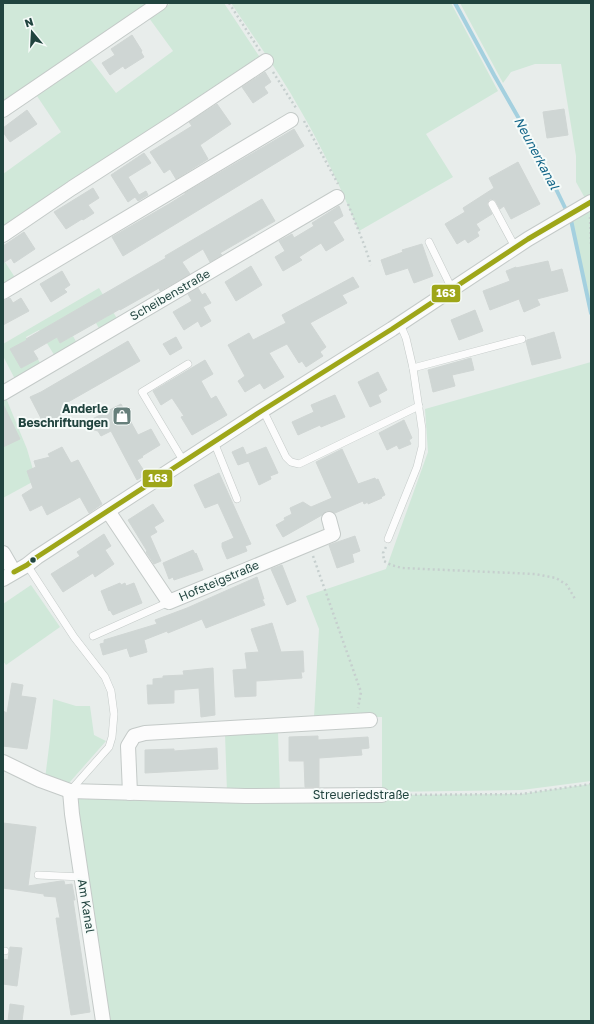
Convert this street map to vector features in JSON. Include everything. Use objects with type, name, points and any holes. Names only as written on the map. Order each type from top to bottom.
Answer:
[{"type":"street","points":[[3,110],[160,3]]},
{"type":"street","points":[[3,235],[266,61]]},
{"type":"street","points":[[3,292],[298,118]]},
{"type":"street","name":"Scheibenstraße","points":[[3,393],[341,195]]},
{"type":"street","points":[[3,553],[9,576],[263,410],[400,324],[515,247],[586,205]]},
{"type":"street","name":"Hofsteigstraße","points":[[108,511],[169,602],[333,534],[329,519]]},
{"type":"street","points":[[130,793],[128,746],[134,736],[145,733],[370,720]]},
{"type":"street","name":"Streueriedstraße","points":[[3,762],[40,780],[70,791],[245,796],[382,795]]},
{"type":"street","name":"Am Kanal","points":[[70,791],[72,814],[103,1021]]},
{"type":"lane","points":[[492,204],[515,247]]},
{"type":"lane","points":[[430,242],[452,290]]},
{"type":"lane","points":[[388,539],[417,467],[422,447],[422,429],[413,368],[406,338],[400,324]]},
{"type":"lane","points":[[413,368],[522,339]]},
{"type":"lane","points":[[184,462],[142,392],[188,364]]},
{"type":"lane","points":[[263,410],[286,457],[290,462],[299,464],[419,406]]},
{"type":"lane","points":[[214,442],[238,499]]},
{"type":"lane","points":[[27,565],[74,637],[90,656],[104,677],[111,691],[114,714],[112,737],[109,747],[70,791]]},
{"type":"lane","points":[[93,636],[169,602]]},
{"type":"lane","points":[[38,875],[82,877]]},
{"type":"path","points":[[229,3],[266,61],[341,195],[365,247],[371,266]]},
{"type":"path","points":[[586,205],[590,220],[591,246]]},
{"type":"path","points":[[388,539],[384,553],[384,561],[391,565],[402,568],[535,574],[556,578],[567,585],[576,599]]},
{"type":"path","points":[[308,544],[361,692],[357,713],[351,721]]},
{"type":"path","name":"Streueriedstraße","points":[[382,795],[522,794],[591,784]]},
{"type":"green space","points":[[3,3],[146,3],[146,5],[3,108]]},
{"type":"green space","points":[[171,3],[224,3],[259,56],[259,60],[3,232],[3,174],[61,132],[37,96],[90,59],[116,93],[173,51],[149,18]]},
{"type":"green space","points":[[231,3],[451,3],[498,91],[426,134],[453,177],[359,231],[310,127],[277,71]]},
{"type":"green space","points":[[460,3],[591,3],[591,305],[572,220],[586,200],[576,182],[576,156],[561,64],[535,64],[511,72],[503,83]]},
{"type":"green space","points":[[3,259],[16,279],[3,287]]},
{"type":"green space","points":[[99,288],[119,322],[101,332],[96,323],[108,316],[98,298],[50,325],[60,343],[73,336],[78,345],[56,358],[39,330],[26,337],[27,340],[10,349],[21,368],[38,359],[42,367],[16,381],[3,356],[3,344]]},
{"type":"green space","points":[[591,362],[591,781],[522,790],[382,792],[382,717],[314,717],[319,629],[306,596],[386,569],[428,452],[425,409]]},
{"type":"green space","points":[[6,398],[27,449],[36,480],[3,498],[3,447],[18,439],[7,418],[9,417],[6,411],[3,413],[3,399]]},
{"type":"green space","points":[[31,585],[60,627],[6,665],[3,661],[3,604]]},
{"type":"green space","points":[[53,699],[76,706],[90,706],[94,735],[106,741],[69,783],[45,779]]},
{"type":"green space","points":[[278,732],[280,792],[227,792],[225,734]]},
{"type":"green space","points":[[591,784],[591,1021],[102,1021],[70,791],[245,796],[521,794]]},
{"type":"building","points":[[132,35],[144,57],[125,69],[123,66],[110,75],[102,63],[115,55],[111,49]]},
{"type":"building","points":[[265,72],[271,82],[264,87],[268,93],[253,103],[242,87]]},
{"type":"building","points":[[217,104],[231,124],[200,145],[208,159],[176,179],[170,169],[164,173],[150,152],[192,126],[189,122]]},
{"type":"building","points":[[564,109],[568,135],[547,138],[543,112]]},
{"type":"building","points":[[27,110],[37,124],[10,142],[3,132],[3,128]]},
{"type":"building","points":[[294,129],[304,146],[123,256],[112,237]]},
{"type":"building","points":[[144,153],[151,163],[128,177],[139,195],[146,191],[148,195],[138,201],[135,197],[128,202],[111,175]]},
{"type":"building","points":[[518,162],[540,204],[511,219],[504,206],[500,209],[495,200],[490,199],[487,204],[492,214],[476,224],[480,230],[477,232],[479,236],[468,243],[465,239],[457,244],[445,224],[465,212],[463,208],[494,188],[489,178]]},
{"type":"building","points":[[93,188],[99,198],[88,205],[94,213],[66,229],[54,212]]},
{"type":"building","points":[[262,199],[275,221],[220,253],[222,255],[210,262],[203,249],[182,262],[190,274],[160,291],[159,288],[60,343],[57,337],[33,351],[38,359],[21,368],[10,349],[166,258],[165,256]]},
{"type":"building","points":[[339,206],[343,216],[333,222],[344,240],[326,251],[321,243],[299,257],[302,260],[283,271],[275,257],[285,251],[279,241],[292,234],[294,238],[314,226],[312,223]]},
{"type":"building","points":[[24,232],[35,249],[14,263],[11,258],[3,263],[3,246]]},
{"type":"building","points":[[422,244],[433,276],[414,283],[408,268],[386,275],[381,260],[403,252],[402,250]]},
{"type":"building","points":[[548,261],[551,272],[562,269],[568,291],[537,299],[540,305],[524,312],[519,299],[490,310],[483,291],[510,281],[506,271],[516,267]]},
{"type":"building","points":[[251,266],[262,285],[236,301],[225,282]]},
{"type":"building","points":[[62,271],[70,285],[64,289],[67,292],[51,302],[40,284]]},
{"type":"building","points":[[353,277],[359,287],[342,295],[347,303],[310,323],[326,347],[320,352],[323,356],[306,367],[302,361],[299,363],[287,344],[269,353],[284,377],[264,389],[260,383],[245,392],[238,381],[245,376],[228,345],[249,333],[253,340],[286,323],[282,315]]},
{"type":"building","points":[[198,288],[202,295],[205,293],[211,303],[203,307],[211,321],[201,327],[198,321],[184,330],[173,312],[192,301],[188,294]]},
{"type":"building","points":[[10,298],[13,303],[21,298],[29,311],[3,325],[3,301]]},
{"type":"building","points":[[475,310],[483,331],[459,340],[451,320]]},
{"type":"building","points":[[554,332],[561,358],[532,365],[526,342],[527,340]]},
{"type":"building","points":[[176,337],[182,348],[170,355],[163,344]]},
{"type":"building","points":[[128,341],[140,361],[61,406],[65,413],[44,424],[30,397]]},
{"type":"building","points":[[471,358],[474,370],[452,375],[455,386],[433,392],[428,370]]},
{"type":"building","points":[[205,360],[213,374],[201,381],[211,399],[216,396],[227,415],[192,435],[181,417],[184,416],[172,398],[161,405],[153,391]]},
{"type":"building","points":[[378,372],[387,390],[378,395],[381,402],[370,407],[358,382]]},
{"type":"building","points":[[335,395],[345,417],[321,427],[320,425],[298,435],[292,422],[314,412],[311,405]]},
{"type":"building","points":[[3,404],[20,439],[3,447]]},
{"type":"building","points":[[121,404],[138,435],[151,429],[160,445],[137,460],[146,474],[137,480],[111,431],[101,436],[98,431],[79,426]]},
{"type":"building","points":[[404,420],[412,438],[409,440],[411,444],[399,449],[397,445],[387,450],[379,433]]},
{"type":"building","points":[[62,447],[71,463],[78,460],[102,504],[89,513],[80,497],[47,515],[42,505],[30,511],[22,495],[33,488],[27,471],[36,467],[34,461],[50,457],[48,454]]},
{"type":"building","points":[[243,447],[249,461],[238,465],[232,452]]},
{"type":"building","points":[[266,447],[278,473],[270,476],[271,479],[259,485],[246,455]]},
{"type":"building","points":[[342,449],[358,484],[375,478],[376,480],[378,479],[385,495],[381,497],[382,498],[368,504],[368,502],[364,504],[363,501],[335,513],[326,511],[322,515],[283,537],[276,525],[285,520],[284,518],[292,514],[290,508],[303,502],[311,507],[332,498],[316,462]]},
{"type":"building","points":[[219,473],[251,544],[245,546],[247,551],[227,559],[222,543],[234,538],[218,503],[205,508],[194,485]]},
{"type":"building","points":[[153,504],[164,521],[154,527],[157,532],[150,536],[161,561],[154,564],[128,520]]},
{"type":"building","points":[[104,534],[111,546],[105,550],[114,564],[95,577],[93,573],[63,592],[51,574],[80,556],[77,552]]},
{"type":"building","points":[[355,536],[360,551],[352,554],[354,562],[337,568],[329,545]]},
{"type":"building","points":[[193,550],[195,554],[196,553],[203,570],[174,580],[173,577],[169,579],[163,563]]},
{"type":"building","points":[[282,565],[296,601],[287,605],[271,569]]},
{"type":"building","points":[[257,577],[264,599],[262,599],[265,605],[206,628],[202,619],[168,633],[167,631],[144,640],[147,652],[130,657],[127,648],[103,655],[100,644],[104,643],[104,640],[157,624],[155,620],[187,608]]},
{"type":"building","points":[[120,583],[121,585],[125,583],[126,586],[134,583],[142,603],[113,615],[110,610],[109,611],[101,591]]},
{"type":"building","points":[[272,623],[281,652],[303,651],[304,672],[301,672],[302,678],[256,681],[256,696],[235,697],[233,670],[247,669],[245,653],[259,652],[251,629]]},
{"type":"building","points":[[213,668],[215,715],[201,717],[199,688],[174,690],[174,703],[148,704],[147,685],[153,685],[153,679],[163,678],[163,676],[184,675],[183,671]]},
{"type":"building","points":[[12,683],[23,685],[21,696],[36,698],[27,749],[3,746],[3,711],[7,713]]},
{"type":"building","points":[[318,736],[318,740],[368,737],[369,748],[361,749],[362,755],[319,758],[319,787],[305,787],[304,761],[289,761],[289,737]]},
{"type":"building","points":[[217,748],[218,769],[145,773],[145,750],[174,749],[174,751]]},
{"type":"building","points":[[3,823],[36,827],[28,886],[61,881],[64,881],[65,885],[72,884],[75,900],[73,900],[90,1012],[71,1015],[56,918],[60,918],[56,897],[3,888]]},
{"type":"building","points":[[10,947],[22,948],[17,986],[3,984],[3,959],[8,960]]},
{"type":"building","points":[[10,1004],[24,1006],[22,1021],[8,1021]]},
{"type":"waterway","name":"Neunerkanal","points":[[455,3],[538,152],[571,220],[591,313]]},
{"type":"transit line","name":"163","points":[[14,572],[27,565],[263,410],[392,329],[528,239],[591,202]]},
{"type":"place","name":"Anderle Beschriftungen","points":[[122,416]]}]
